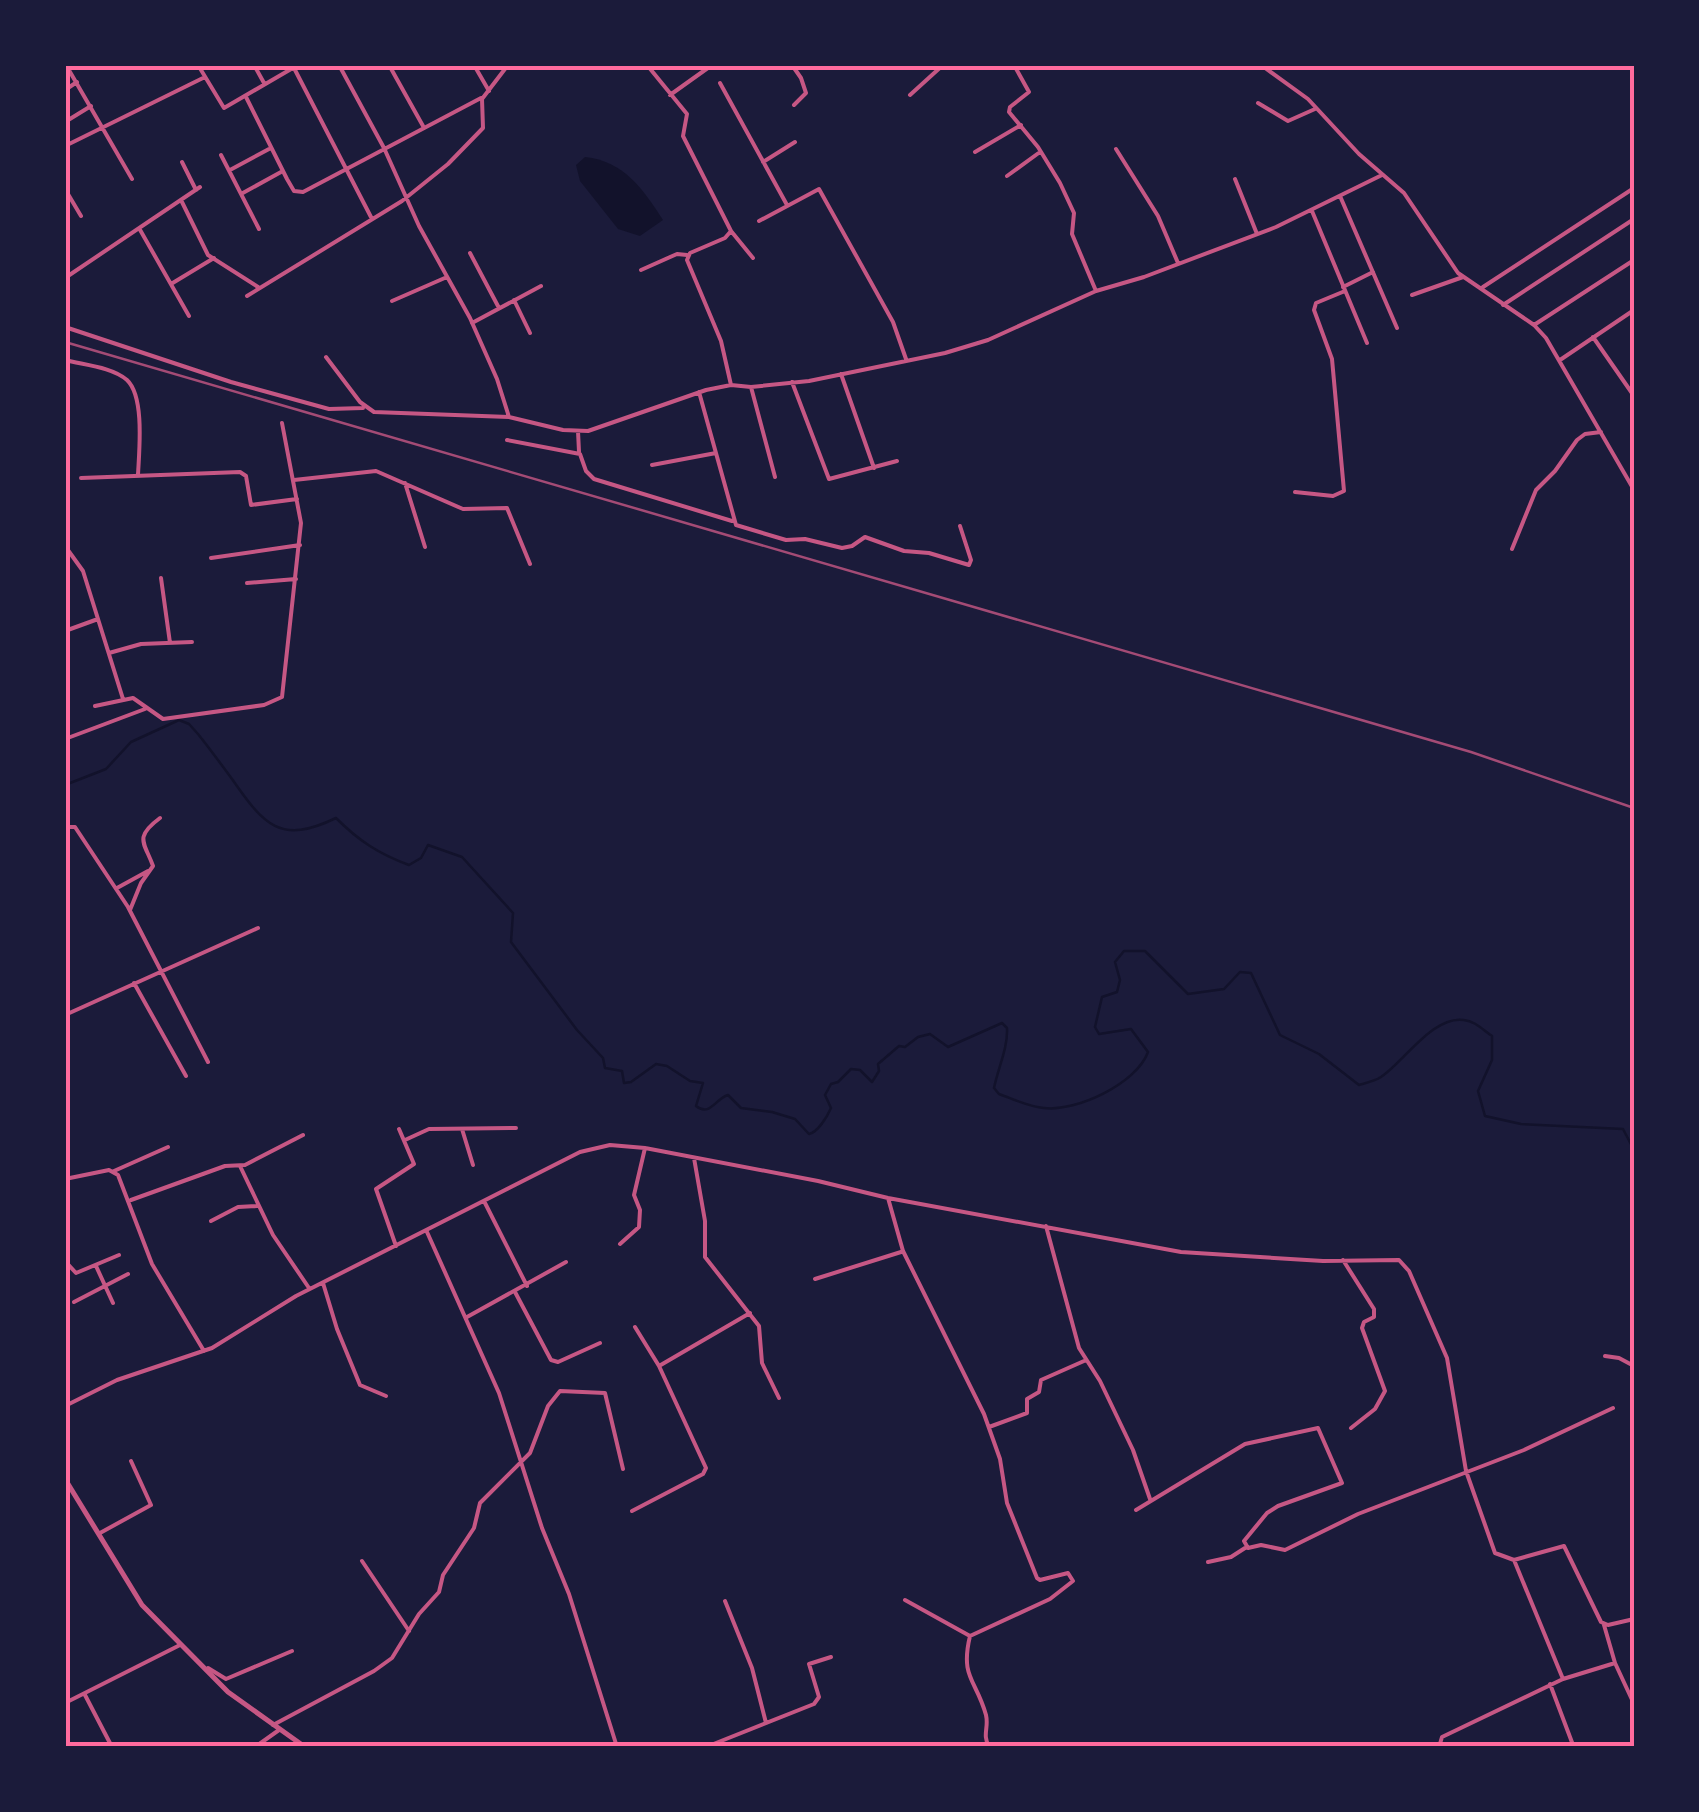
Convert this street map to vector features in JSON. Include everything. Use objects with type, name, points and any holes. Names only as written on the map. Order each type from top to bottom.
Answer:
[{"type":"street","points":[[66,65],[132,179]]},
{"type":"street","points":[[198,65],[224,108],[296,66],[372,219]]},
{"type":"street","points":[[254,65],[265,84]]},
{"type":"street","points":[[338,65],[472,322],[497,378],[508,417]]},
{"type":"street","points":[[389,65],[424,127]]},
{"type":"street","points":[[474,65],[487,94]]},
{"type":"street","points":[[247,296],[407,197],[481,133],[482,102],[508,65]]},
{"type":"street","points":[[647,65],[687,114],[683,136],[731,231],[752,258]]},
{"type":"street","points":[[670,95],[712,65]]},
{"type":"street","points":[[792,65],[806,93],[794,105]]},
{"type":"street","points":[[910,94],[943,65]]},
{"type":"street","points":[[1014,65],[1029,90],[1008,110],[1041,152],[1074,212],[1072,234],[1096,291]]},
{"type":"street","points":[[1261,65],[1300,92],[1404,193],[1448,261],[1463,277],[1534,326],[1560,360],[1634,490]]},
{"type":"street","points":[[65,146],[205,78]]},
{"type":"street","points":[[65,90],[78,82]]},
{"type":"street","points":[[720,83],[787,204]]},
{"type":"street","points":[[246,97],[282,171],[294,190],[303,192],[487,94]]},
{"type":"street","points":[[1258,103],[1288,121],[1316,108]]},
{"type":"street","points":[[65,122],[91,106]]},
{"type":"street","points":[[975,152],[1021,125]]},
{"type":"street","points":[[763,162],[795,142]]},
{"type":"street","points":[[229,170],[269,148]]},
{"type":"street","points":[[1116,149],[1158,216],[1178,263]]},
{"type":"street","points":[[1007,176],[1041,152]]},
{"type":"street","points":[[221,155],[259,228]]},
{"type":"street","points":[[65,278],[198,189],[182,162]]},
{"type":"street","points":[[241,194],[282,171]]},
{"type":"street","points":[[326,357],[366,408],[374,412],[508,417],[578,432],[638,416],[698,392],[842,374],[988,340],[1096,291],[1257,234],[1382,175]]},
{"type":"street","points":[[1235,179],[1257,234]]},
{"type":"street","points":[[65,188],[81,216]]},
{"type":"street","points":[[1482,288],[1634,188]]},
{"type":"street","points":[[759,221],[816,189],[822,192],[893,322],[906,361]]},
{"type":"street","points":[[1340,196],[1398,328]]},
{"type":"street","points":[[181,200],[208,255],[258,288]]},
{"type":"street","points":[[1312,210],[1367,344]]},
{"type":"street","points":[[1502,305],[1634,219]]},
{"type":"street","points":[[139,228],[189,316]]},
{"type":"street","points":[[641,270],[677,254],[688,256],[731,231]]},
{"type":"street","points":[[470,253],[499,308]]},
{"type":"street","points":[[688,256],[721,341],[731,385]]},
{"type":"street","points":[[171,284],[214,258]]},
{"type":"street","points":[[1534,326],[1634,260]]},
{"type":"street","points":[[1295,492],[1333,496],[1344,491],[1332,360],[1314,306],[1373,272]]},
{"type":"street","points":[[392,301],[447,277]]},
{"type":"street","points":[[1412,295],[1463,277]]},
{"type":"street","points":[[472,322],[541,286]]},
{"type":"street","points":[[514,300],[530,333]]},
{"type":"street","points":[[1560,360],[1634,310]]},
{"type":"street","points":[[65,327],[230,382],[329,409],[366,408]]},
{"type":"street","points":[[1593,337],[1634,396]]},
{"type":"street","points":[[65,360],[119,375],[133,388],[140,428],[138,475]]},
{"type":"street","points":[[842,374],[874,468]]},
{"type":"street","points":[[792,382],[829,479],[896,461]]},
{"type":"street","points":[[751,386],[775,478]]},
{"type":"street","points":[[698,392],[733,510],[732,521]]},
{"type":"street","points":[[95,706],[138,700],[163,719],[279,701],[284,689],[300,544],[297,498],[282,423]]},
{"type":"street","points":[[578,432],[580,454],[586,471],[594,479],[786,540],[805,539],[842,548],[865,537],[904,551],[929,553],[969,565],[971,560],[960,526]]},
{"type":"street","points":[[1512,549],[1536,490],[1576,440],[1601,432]]},
{"type":"street","points":[[507,440],[580,454]]},
{"type":"street","points":[[652,466],[717,453]]},
{"type":"street","points":[[294,480],[376,471],[463,508],[507,508],[530,564]]},
{"type":"street","points":[[82,478],[240,472],[246,476],[251,506],[297,498]]},
{"type":"street","points":[[405,484],[425,547]]},
{"type":"street","points":[[211,558],[300,544]]},
{"type":"street","points":[[65,546],[83,570],[124,699]]},
{"type":"street","points":[[161,578],[170,643]]},
{"type":"street","points":[[247,583],[296,579]]},
{"type":"street","points":[[65,631],[98,619]]},
{"type":"street","points":[[109,653],[142,644],[192,642]]},
{"type":"street","points":[[65,739],[147,708]]},
{"type":"street","points":[[130,910],[154,864],[142,842],[146,829],[160,818]]},
{"type":"street","points":[[65,826],[75,827],[117,888],[208,1062]]},
{"type":"street","points":[[117,888],[152,869]]},
{"type":"street","points":[[65,1015],[258,928]]},
{"type":"street","points":[[134,983],[186,1076]]},
{"type":"street","points":[[404,1140],[430,1129],[516,1128]]},
{"type":"street","points":[[396,1246],[376,1188],[414,1164],[399,1129]]},
{"type":"street","points":[[462,1129],[473,1165]]},
{"type":"street","points":[[130,1200],[225,1166],[240,1166],[302,1136]]},
{"type":"street","points":[[65,1406],[117,1380],[204,1351],[310,1289],[426,1230],[580,1152],[610,1145],[701,1158],[888,1198],[1181,1252],[1399,1260],[1409,1271],[1447,1358],[1466,1472],[1495,1553],[1514,1560],[1564,1546],[1604,1625],[1634,1704]]},
{"type":"street","points":[[65,1179],[114,1171],[168,1147]]},
{"type":"street","points":[[620,1244],[638,1228],[641,1214],[634,1192],[645,1148]]},
{"type":"street","points":[[694,1157],[705,1221],[704,1257],[759,1326],[762,1363],[780,1398]]},
{"type":"street","points":[[240,1166],[258,1206],[310,1289]]},
{"type":"street","points":[[114,1171],[130,1200],[152,1264],[204,1351]]},
{"type":"street","points":[[888,1198],[903,1251],[989,1427],[1000,1459],[1007,1503],[1037,1578],[1068,1573],[1072,1581],[1050,1599],[970,1636]]},
{"type":"street","points":[[484,1201],[526,1286]]},
{"type":"street","points":[[210,1222],[238,1207],[258,1206]]},
{"type":"street","points":[[1046,1226],[1085,1360],[1100,1381],[1133,1450],[1150,1499]]},
{"type":"street","points":[[426,1230],[467,1317],[519,1452],[617,1747]]},
{"type":"street","points":[[815,1279],[903,1251]]},
{"type":"street","points":[[65,1260],[76,1273],[119,1255]]},
{"type":"street","points":[[1343,1260],[1375,1313],[1362,1328],[1384,1391],[1374,1409],[1351,1428]]},
{"type":"street","points":[[467,1317],[566,1262]]},
{"type":"street","points":[[96,1266],[112,1303]]},
{"type":"street","points":[[74,1302],[128,1274]]},
{"type":"street","points":[[323,1283],[360,1384],[386,1396]]},
{"type":"street","points":[[515,1292],[550,1360],[563,1360],[600,1343]]},
{"type":"street","points":[[659,1366],[750,1314]]},
{"type":"street","points":[[632,1511],[705,1471],[659,1366],[635,1328]]},
{"type":"street","points":[[1605,1356],[1634,1366]]},
{"type":"street","points":[[989,1427],[1027,1414],[1027,1400],[1039,1392],[1038,1382],[1085,1360]]},
{"type":"street","points":[[255,1747],[276,1728],[384,1666],[439,1592],[443,1575],[472,1533],[480,1502],[532,1448],[560,1390],[605,1392],[623,1468]]},
{"type":"street","points":[[1208,1562],[1246,1547],[1262,1545],[1284,1550],[1358,1514],[1524,1450],[1613,1408]]},
{"type":"street","points":[[1136,1510],[1252,1441],[1318,1428],[1342,1483],[1292,1498],[1272,1509],[1245,1538],[1246,1547]]},
{"type":"street","points":[[100,1533],[151,1505],[132,1461]]},
{"type":"street","points":[[65,1479],[142,1605],[228,1692],[305,1747]]},
{"type":"street","points":[[65,1495],[72,1490]]},
{"type":"street","points":[[1514,1560],[1562,1678]]},
{"type":"street","points":[[362,1562],[409,1631]]},
{"type":"street","points":[[906,1600],[970,1636]]},
{"type":"street","points":[[725,1601],[752,1668],[766,1722]]},
{"type":"street","points":[[1604,1625],[1634,1619]]},
{"type":"street","points":[[970,1636],[964,1664],[986,1714],[984,1736],[989,1747]]},
{"type":"street","points":[[65,1703],[180,1645]]},
{"type":"street","points":[[199,1664],[226,1679],[292,1650]]},
{"type":"street","points":[[706,1747],[814,1704],[818,1697],[810,1664],[831,1657]]},
{"type":"street","points":[[1438,1747],[1442,1736],[1562,1678],[1616,1663]]},
{"type":"street","points":[[1550,1684],[1573,1745]]},
{"type":"street","points":[[85,1695],[112,1747]]},
{"type":"shaded area","points":[[585,157],[611,164],[631,178],[663,220],[640,236],[618,229],[580,181],[576,165]]},
{"type":"waterway","points":[[65,785],[106,769],[131,742],[179,720],[189,724],[254,808],[275,826],[301,830],[336,818],[370,846],[409,865],[421,858],[428,845],[462,857],[513,913],[511,942],[603,1058],[605,1068],[622,1071],[624,1083],[656,1064],[667,1066],[690,1081],[703,1083],[696,1106],[701,1109],[728,1095],[741,1108],[795,1119],[809,1134],[825,1120],[831,1108],[825,1095],[831,1084],[851,1069],[860,1070],[872,1082],[879,1071],[878,1064],[899,1046],[905,1047],[918,1037],[930,1034],[948,1047],[1002,1023],[1007,1036],[994,1088],[999,1094],[1044,1108],[1089,1100],[1132,1074],[1148,1052],[1131,1029],[1099,1034],[1095,1027],[1102,997],[1117,992],[1120,980],[1115,962],[1124,951],[1145,951],[1188,994],[1224,989],[1240,972],[1251,973],[1280,1035],[1319,1054],[1359,1085],[1381,1077],[1441,1025],[1452,1020],[1472,1022],[1492,1036],[1492,1060],[1478,1091],[1485,1116],[1521,1124],[1623,1129],[1634,1150]]},
{"type":"railway","points":[[65,342],[1471,752],[1634,808]]}]
